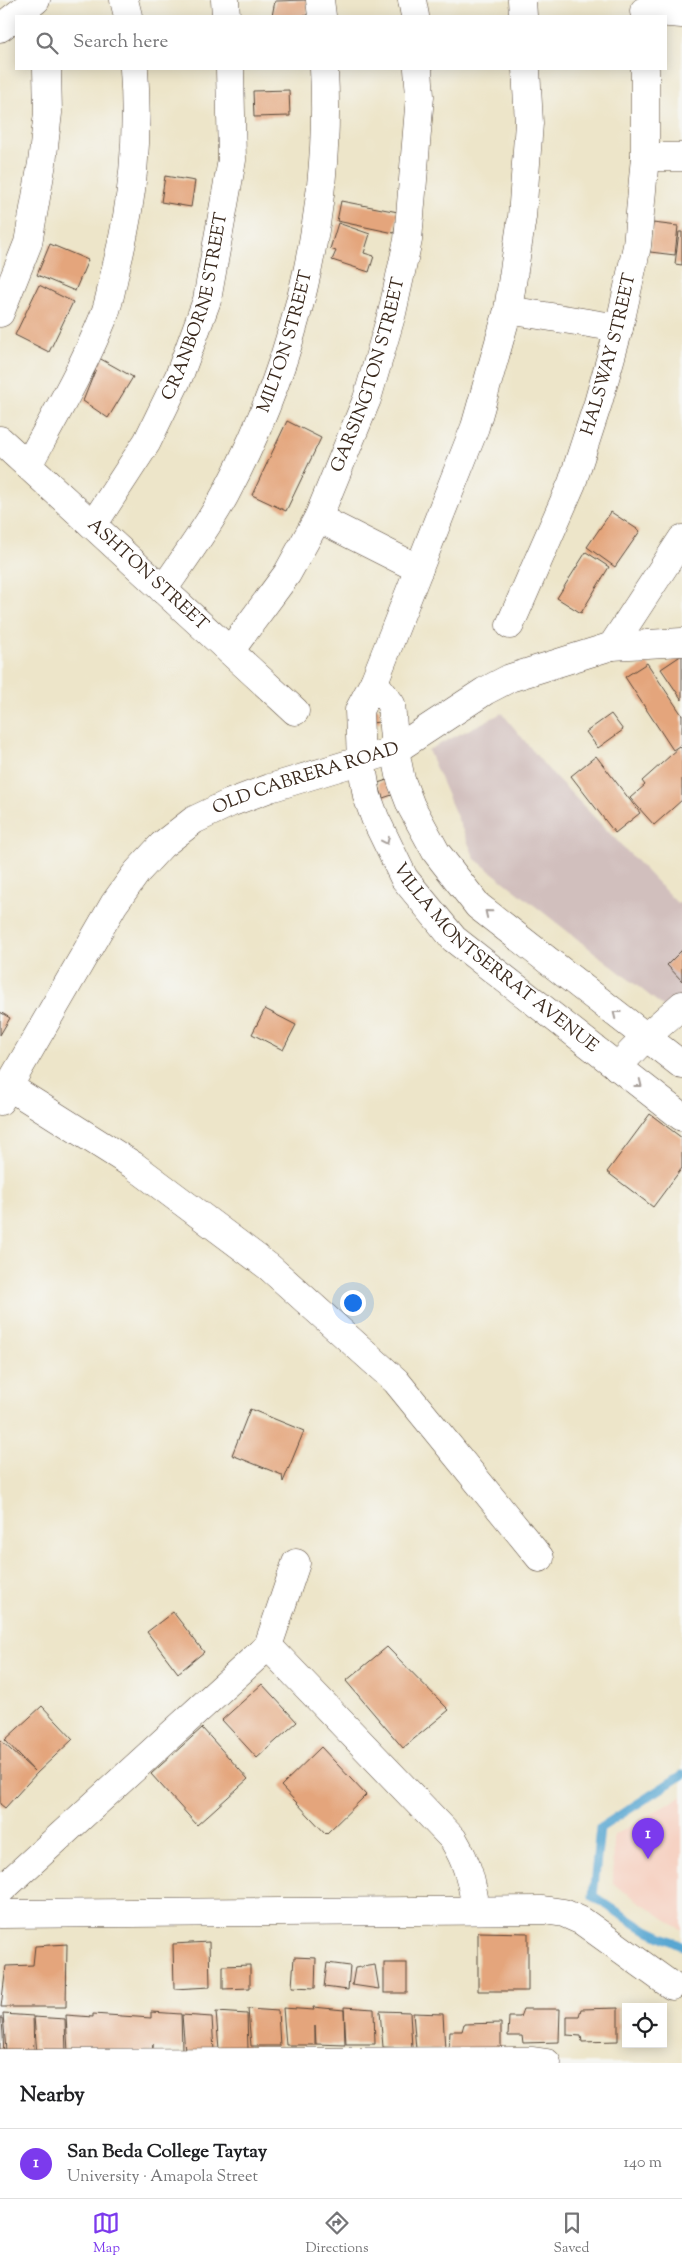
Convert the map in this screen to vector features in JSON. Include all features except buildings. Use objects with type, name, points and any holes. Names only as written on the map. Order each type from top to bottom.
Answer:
[{"type":"street","points":[[124,0],[128,15]]},
{"type":"street","points":[[225,0],[226,15]]},
{"type":"street","points":[[320,0],[322,15]]},
{"type":"street","points":[[412,0],[414,15]]},
{"type":"street","points":[[522,0],[523,15]]},
{"type":"street","points":[[21,15],[36,6]]},
{"type":"street","points":[[644,9],[682,14]]},
{"type":"street","points":[[0,28],[15,19]]},
{"type":"street","points":[[0,313],[28,243],[42,164],[48,114],[47,70]]},
{"type":"street","points":[[28,465],[76,378],[105,314],[122,244],[135,170],[136,95],[134,70]]},
{"type":"street","name":"CRANBORNE STREET","points":[[92,525],[147,442],[179,376],[207,300],[232,160],[230,70]]},
{"type":"street","name":"MILTON STREET","points":[[162,590],[224,496],[258,429],[284,357],[305,284],[322,178],[324,70]]},
{"type":"street","name":"GARSINGTON STREET","points":[[230,651],[287,574],[318,518],[367,399],[392,313],[406,249],[419,114],[418,70]]},
{"type":"street","name":"VILLA MONTSERRAT AVENUE","points":[[526,70],[529,123],[523,207],[508,310],[475,427],[374,682],[359,710],[361,761],[368,796],[375,818],[404,878],[454,939],[682,1117]]},
{"type":"street","name":"HALSWAY STREET","points":[[510,626],[572,483],[620,328],[637,246],[645,157],[644,70]]},
{"type":"street","points":[[645,157],[682,157]]},
{"type":"street","points":[[508,310],[620,328]]},
{"type":"street","name":"ASHTON STREET","points":[[0,440],[295,711]]},
{"type":"street","points":[[318,518],[419,570]]},
{"type":"street","points":[[612,646],[682,539]]},
{"type":"street","name":"OLD CABRERA ROAD","points":[[4,1093],[114,904],[137,872],[162,845],[194,820],[230,803],[270,788],[395,750],[485,691],[510,678],[612,646],[682,642]]},
{"type":"street","name":"VILLA MONTSERRAT AVENUE","points":[[374,682],[391,704],[395,750],[401,780],[411,806],[436,852],[478,906],[682,1065]]},
{"type":"street","points":[[617,1067],[646,1037],[682,1005]]},
{"type":"street","points":[[4,1093],[133,1165],[270,1267],[396,1381],[540,1558]]},
{"type":"street","points":[[0,1891],[268,1646],[296,1562]]},
{"type":"street","points":[[268,1646],[453,1839],[463,1856],[472,1880],[476,1910]]},
{"type":"street","points":[[0,1914],[543,1910],[564,1913],[582,1921],[672,1986]]},
{"type":"street","points":[[0,2063],[540,2062]]},
{"type":"shaded area","points":[[502,713],[546,767],[678,904],[682,901],[682,1021],[475,859],[428,750]]},
{"type":"shaded area","points":[[682,1796],[682,1930],[613,1884],[614,1835]]},
{"type":"waterway","points":[[682,1775],[600,1828],[593,1896],[639,1926],[682,1946]]},
{"type":"place","name":"San Beda College Taytay","points":[[648,1859]]}]
